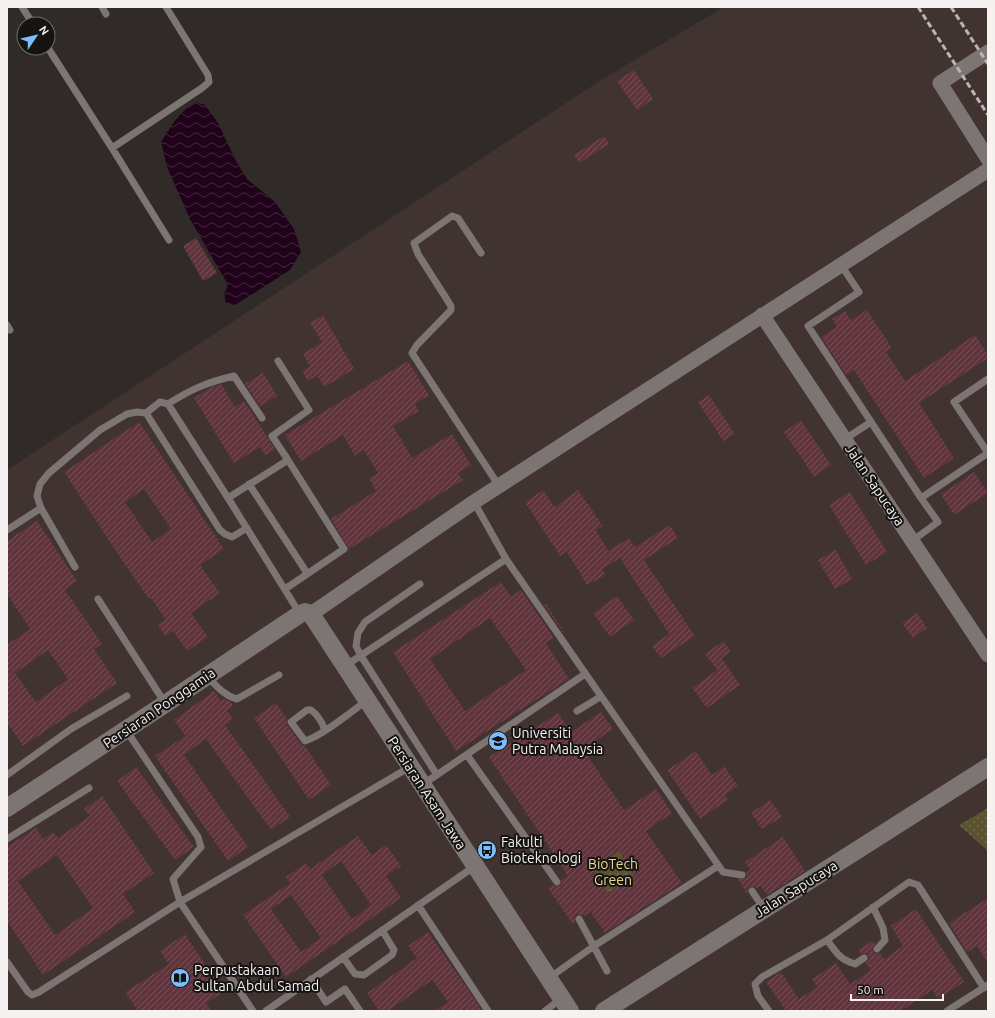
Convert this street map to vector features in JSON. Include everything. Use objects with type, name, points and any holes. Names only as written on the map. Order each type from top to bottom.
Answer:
[{"type":"street","points":[[988,52],[940,83],[988,159]]},
{"type":"street","points":[[305,614],[474,502],[988,170]]},
{"type":"street","name":"Jalan Sapucaya","points":[[762,315],[988,655]]},
{"type":"street","name":"Persiaran Asam Jawa","points":[[305,614],[345,667],[410,767],[429,780],[475,866],[566,1005]]},
{"type":"street","name":"Persiaran Ponggamia","points":[[7,808],[207,676],[305,614]]},
{"type":"street","name":"Jalan Sapucaya","points":[[604,1011],[988,767]]},
{"type":"lane","points":[[22,7],[28,16]]},
{"type":"lane","points":[[102,7],[106,14]]},
{"type":"lane","points":[[112,148],[209,82],[208,74],[166,7]]},
{"type":"lane","points":[[53,56],[169,240]]},
{"type":"lane","points":[[481,253],[458,218],[452,216],[414,243],[418,254],[451,306],[451,310],[417,345],[412,353],[499,486]]},
{"type":"lane","points":[[841,265],[859,292],[808,326],[938,522],[912,541]]},
{"type":"lane","points":[[278,361],[310,410],[272,436],[344,549],[285,589]]},
{"type":"lane","points":[[168,404],[185,392],[207,383],[234,376],[262,418]]},
{"type":"lane","points":[[921,498],[988,453],[954,402],[988,379]]},
{"type":"lane","points":[[75,567],[40,508],[37,496],[40,484],[54,468],[100,430],[127,414],[137,412],[146,413],[160,402],[168,404],[285,589],[305,614]]},
{"type":"lane","points":[[146,413],[220,530],[232,537],[247,528]]},
{"type":"lane","points":[[845,439],[871,422]]},
{"type":"lane","points":[[228,498],[288,460]]},
{"type":"lane","points":[[249,484],[307,573]]},
{"type":"lane","points":[[474,502],[506,559],[718,866],[723,872],[742,875]]},
{"type":"lane","points":[[7,530],[40,508]]},
{"type":"lane","points":[[345,667],[506,559]]},
{"type":"lane","points":[[420,584],[365,622],[358,633],[356,646],[429,780],[585,674]]},
{"type":"lane","points":[[98,599],[165,704]]},
{"type":"lane","points":[[207,676],[221,690],[237,699],[279,675]]},
{"type":"lane","points":[[7,775],[71,729],[127,696]]},
{"type":"lane","points":[[577,711],[600,697]]},
{"type":"lane","points":[[325,730],[322,722],[311,710],[307,710],[291,722],[305,741],[325,730],[367,700]]},
{"type":"lane","points":[[126,730],[198,837],[201,847],[172,879],[180,902],[253,1011]]},
{"type":"lane","points":[[467,754],[557,882]]},
{"type":"lane","points":[[7,962],[28,992],[32,995],[180,902],[410,767]]},
{"type":"lane","points":[[7,840],[89,788]]},
{"type":"lane","points":[[266,1011],[475,866]]},
{"type":"lane","points":[[549,978],[594,946],[718,866]]},
{"type":"lane","points":[[768,1011],[758,996],[755,984],[762,977],[827,940],[909,882],[918,885],[986,986],[947,1011]]},
{"type":"lane","points":[[752,891],[764,910]]},
{"type":"lane","points":[[418,905],[488,1011]]},
{"type":"lane","points":[[873,907],[883,928],[885,940],[878,949]]},
{"type":"lane","points":[[579,919],[607,971]]},
{"type":"lane","points":[[343,957],[355,974],[364,975],[370,971],[392,955],[394,950],[382,930]]},
{"type":"lane","points":[[827,940],[844,961],[855,964],[864,958]]},
{"type":"lane","points":[[311,979],[326,1002],[345,989],[360,1011]]},
{"type":"lane","points":[[545,1011],[566,1005]]},
{"type":"shaded area","name":"Universiti Putra Malaysia","points":[[724,7],[988,7],[988,1011],[7,1011],[7,470],[601,80]]},
{"type":"green space","points":[[988,808],[988,851],[959,825]]},
{"type":"green space","name":"BioTech Green","points":[[619,851],[634,875],[608,893],[592,869]]},
{"type":"water","points":[[196,102],[205,105],[218,123],[236,161],[247,179],[275,202],[294,229],[301,252],[290,270],[235,305],[226,303],[224,294],[228,285],[190,219],[167,167],[161,142],[180,114]]},
{"type":"building","points":[[634,70],[653,99],[637,110],[617,81]]},
{"type":"building","points":[[604,136],[609,144],[579,163],[574,155]]},
{"type":"building","points":[[196,238],[217,273],[203,281],[183,246]]},
{"type":"building","points":[[867,310],[892,348],[886,352],[905,381],[975,335],[988,355],[988,358],[919,403],[954,458],[924,478],[854,370],[846,375],[821,337],[837,327],[832,319],[845,311],[851,320]]},
{"type":"building","points":[[323,315],[354,369],[324,387],[317,375],[308,381],[302,371],[310,366],[303,354],[322,342],[310,323]]},
{"type":"building","points":[[408,361],[429,395],[415,404],[419,411],[393,426],[412,458],[452,434],[471,465],[458,473],[463,480],[349,549],[331,519],[376,491],[369,478],[378,473],[364,450],[355,456],[343,435],[301,461],[285,435]]},
{"type":"building","points":[[263,373],[277,396],[260,406],[245,384]]},
{"type":"building","points":[[221,384],[235,407],[244,401],[275,449],[265,455],[260,447],[234,463],[194,398],[210,388]]},
{"type":"building","points":[[709,395],[735,434],[723,441],[698,402]]},
{"type":"building","points":[[801,420],[831,465],[814,477],[784,432]]},
{"type":"building","points":[[139,422],[224,549],[200,565],[220,593],[191,613],[208,637],[187,651],[173,631],[165,636],[158,625],[166,620],[123,562],[64,472]],"holes":[[[144,489],[171,529],[152,542],[125,502]]]},
{"type":"building","points":[[974,472],[988,493],[954,515],[941,494]]},
{"type":"building","points":[[543,490],[555,507],[578,490],[603,526],[596,530],[608,551],[629,538],[635,547],[670,525],[678,538],[644,560],[695,636],[661,658],[652,646],[669,634],[620,558],[602,569],[606,575],[587,585],[567,552],[560,556],[525,502]]},
{"type":"building","points":[[850,492],[887,552],[866,565],[829,505]]},
{"type":"building","points":[[37,521],[77,581],[65,590],[102,644],[94,649],[117,683],[23,746],[7,723],[7,645],[30,629],[7,594],[7,541]],"holes":[[[48,650],[68,679],[36,702],[15,673]]]},
{"type":"building","points":[[836,550],[852,579],[835,589],[818,560]]},
{"type":"building","points":[[501,582],[511,597],[521,590],[554,638],[546,643],[569,679],[456,751],[393,652]],"holes":[[[490,618],[526,670],[465,711],[430,659]]]},
{"type":"building","points":[[617,596],[634,620],[610,637],[593,613]]},
{"type":"building","points":[[546,604],[564,632],[544,605]]},
{"type":"building","points":[[917,613],[927,628],[913,638],[902,623]]},
{"type":"building","points":[[723,641],[731,651],[722,658],[740,685],[707,708],[692,688],[717,670],[705,654]]},
{"type":"building","points":[[214,691],[221,701],[225,699],[231,702],[233,706],[227,710],[233,719],[225,725],[290,817],[271,830],[206,739],[184,755],[248,847],[228,861],[155,756],[185,736],[174,720]]},
{"type":"building","points":[[276,703],[287,719],[287,725],[301,744],[305,746],[331,785],[309,800],[254,718]]},
{"type":"building","points":[[601,712],[613,729],[583,749],[624,810],[656,789],[672,813],[646,831],[682,883],[605,933],[591,912],[583,916],[580,914],[576,915],[574,918],[575,922],[572,923],[548,888],[553,885],[555,887],[560,886],[562,884],[561,880],[568,876],[489,757],[558,713],[571,732]],"holes":[[[619,851],[634,875],[608,893],[592,869]]]},
{"type":"building","points":[[696,751],[712,775],[724,766],[738,786],[725,795],[728,800],[700,819],[667,770]]},
{"type":"building","points":[[136,767],[194,847],[175,860],[117,781]]},
{"type":"building","points":[[102,796],[154,873],[123,894],[135,912],[43,975],[7,921],[7,847],[36,828],[43,839],[53,832],[58,838],[90,816],[84,809]],"holes":[[[57,855],[93,908],[55,935],[18,881]]]},
{"type":"building","points":[[770,800],[782,817],[762,829],[751,813]]},
{"type":"building","points":[[358,836],[372,855],[386,845],[401,866],[386,876],[401,898],[286,977],[243,915],[290,883],[286,877],[306,863],[310,869]],"holes":[[[341,861],[371,905],[352,919],[322,875]],[[291,895],[321,938],[301,952],[271,909]]]},
{"type":"building","points":[[783,837],[805,871],[767,895],[761,886],[756,888],[754,886],[750,887],[747,889],[747,894],[738,879],[744,879],[747,876],[746,873],[750,870],[745,862]]},
{"type":"building","points":[[988,898],[988,963],[977,946],[967,952],[949,923]]},
{"type":"building","points":[[916,909],[964,982],[938,999],[932,990],[901,1011],[786,1011],[766,982],[781,972],[799,999],[817,987],[812,979],[836,963],[850,984],[871,970],[866,963],[869,960],[868,955],[864,953],[861,954],[858,950],[872,941],[875,944],[872,948],[873,952],[876,954],[880,953],[884,959],[903,946],[891,926]]},
{"type":"building","points":[[428,932],[482,1011],[435,1011],[448,1002],[432,980],[388,1011],[379,1011],[367,993],[417,958],[408,946]]},
{"type":"building","name":"Perpustakaan Sultan Abdul Samad","points":[[185,934],[223,992],[206,1003],[211,1011],[138,1011],[125,992],[169,964],[160,951]]},
{"type":"railway","points":[[918,7],[988,115]]},
{"type":"railway","points":[[951,7],[988,64]]},
{"type":"place","name":"Universiti Putra Malaysia","points":[[498,741]]},
{"type":"place","name":"Fakulti Bioteknologi","points":[[487,850]]},
{"type":"place","name":"Perpustakaan Sultan Abdul Samad","points":[[180,978]]}]
